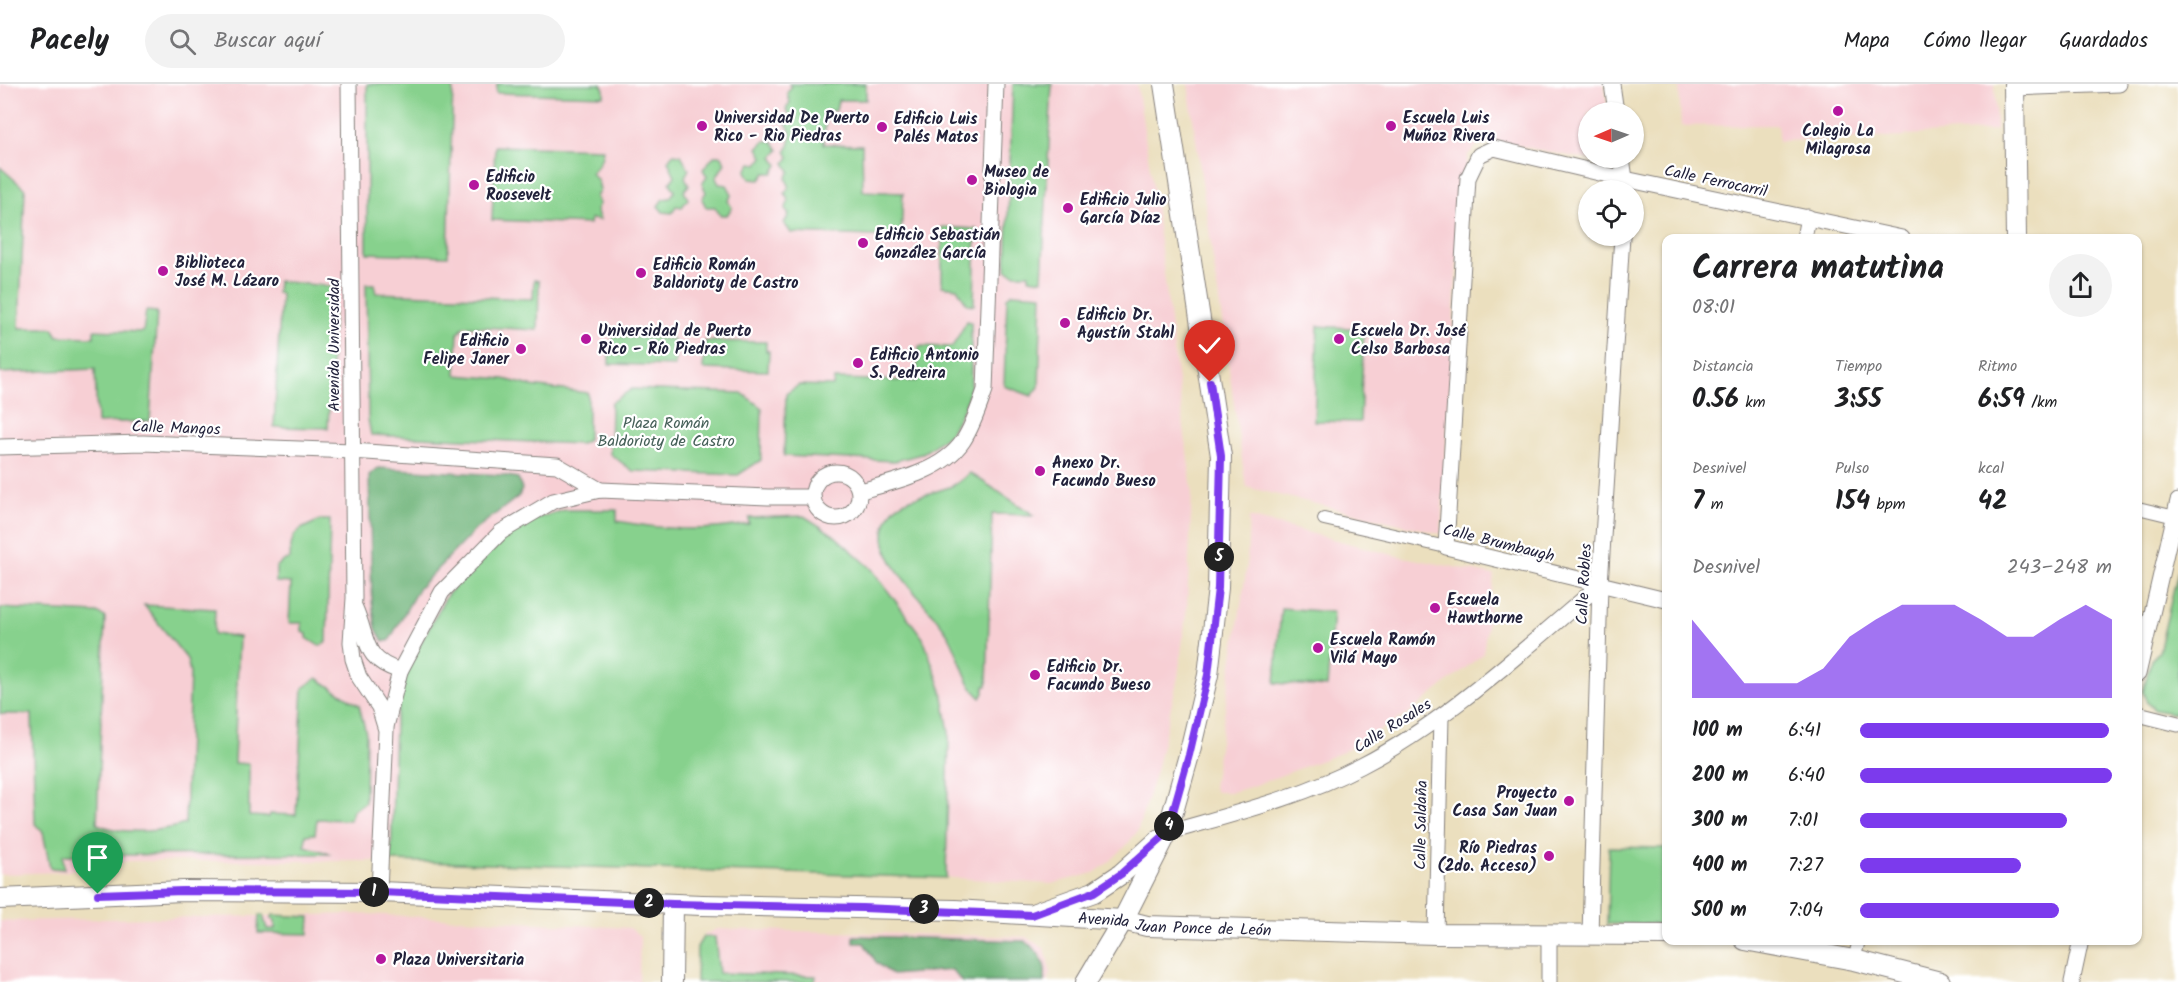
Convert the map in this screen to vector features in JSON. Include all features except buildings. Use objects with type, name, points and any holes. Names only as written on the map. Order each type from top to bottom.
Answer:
[{"type":"street","name":"Avenida Universidad","points":[[349,84],[354,605],[351,642],[353,659],[359,676],[379,707],[386,730],[379,892]]},
{"type":"street","points":[[860,490],[904,480],[940,462],[961,445],[969,433],[986,390],[996,84]]},
{"type":"street","points":[[1089,980],[1123,920],[1167,833],[1208,675],[1218,588],[1221,456],[1164,84]]},
{"type":"street","points":[[1612,84],[1615,102]]},
{"type":"street","points":[[2016,234],[2014,86],[2119,84]]},
{"type":"street","name":"Calle Ferrocarril","points":[[1446,547],[1468,178],[1479,155],[1494,148],[1607,180]]},
{"type":"street","name":"Calle Ferrocarril","points":[[1644,188],[1808,217],[1884,234]]},
{"type":"street","points":[[1805,234],[1808,217]]},
{"type":"street","name":"Calle Robles","points":[[1590,935],[1600,585],[1621,246]]},
{"type":"street","name":"Calle Mangos","points":[[0,447],[143,442],[352,451],[557,465],[600,490]]},
{"type":"street","points":[[831,472],[849,475],[860,490],[860,500],[856,508],[842,519],[824,516],[817,509],[813,496],[816,483],[831,472]]},
{"type":"street","points":[[386,730],[400,671],[442,592],[501,532],[553,501],[600,490],[768,497],[813,496]]},
{"type":"street","points":[[2142,657],[2178,501]]},
{"type":"street","points":[[2142,509],[2175,517]]},
{"type":"street","name":"Calle Brumbaugh","points":[[1323,519],[1662,599]]},
{"type":"street","name":"Calle Rosales","points":[[1167,833],[1292,795],[1360,766],[1441,717],[1600,585]]},
{"type":"street","name":"Avenida Universidad","points":[[354,605],[363,627],[369,652],[383,666],[400,671]]},
{"type":"street","points":[[2142,715],[2178,724]]},
{"type":"street","name":"Calle Saldaña","points":[[1436,934],[1441,717]]},
{"type":"street","points":[[1032,915],[1094,892],[1107,884],[1167,833]]},
{"type":"street","name":"Avenida Juan Ponce de León","points":[[0,899],[183,891],[379,892],[1032,915],[1123,920],[1148,926],[1436,934],[1662,935]]},
{"type":"street","points":[[672,982],[673,904]]},
{"type":"street","points":[[1549,934],[1549,982]]},
{"type":"street","points":[[1800,945],[1856,950],[1940,982]]},
{"type":"street","points":[[2072,982],[2080,945]]},
{"type":"shaded area","name":"Universidad de Puerto Rico - Río Piedras","points":[[0,84],[1137,84],[1153,188],[1192,490],[1187,606],[1178,677],[1156,771],[1137,832],[1125,847],[1094,873],[1051,884],[955,878],[391,861],[130,861],[85,866],[65,872],[0,874]]},
{"type":"shaded area","name":"Escuela Dr. José Celso Barbosa","points":[[1188,84],[1604,84],[1607,102],[1578,102],[1578,158],[1483,139],[1468,155],[1461,192],[1441,534],[1246,487]]},
{"type":"shaded area","name":"Colegio La Milagrosa","points":[[1679,84],[1995,84],[1996,130],[1906,135],[1905,137],[1778,141],[1778,125],[1681,126]]},
{"type":"shaded area","name":"Escuela Ramón Vilá Mayo","points":[[1249,517],[1393,555],[1494,575],[1483,654],[1408,714],[1338,754],[1250,787],[1231,792],[1216,792],[1213,787],[1247,566]]},
{"type":"shaded area","name":"Plaza Universitaria","points":[[365,914],[630,928],[640,936],[639,982],[0,982],[0,921]]},
{"type":"shaded area","points":[[717,929],[1026,937],[1045,949],[1051,973],[1047,982],[696,982],[697,947],[704,935]]},
{"type":"green space","points":[[367,84],[453,84],[448,256],[367,253]]},
{"type":"green space","points":[[497,84],[601,84],[604,96],[496,93]]},
{"type":"green space","points":[[789,84],[866,84],[866,100],[838,100],[836,111],[826,111],[824,144],[862,145],[863,191],[903,193],[901,237],[791,233],[784,223],[789,215],[785,209],[789,201],[785,193],[789,186],[786,178],[790,171],[785,163],[789,157],[786,151],[790,137],[786,123],[790,116],[786,109],[790,102],[787,93],[791,87]]},
{"type":"green space","points":[[1013,84],[1052,84],[1042,280],[1029,278],[1029,274],[1015,274],[1006,270]]},
{"type":"green space","points":[[765,141],[773,141],[779,150],[773,157],[778,165],[773,173],[765,173],[760,180],[750,179],[746,171],[751,163],[758,164],[763,157],[758,148]]},
{"type":"green space","points":[[495,146],[603,149],[600,162],[591,173],[598,181],[600,190],[596,196],[599,204],[596,210],[600,220],[590,219],[589,224],[492,220]]},
{"type":"green space","points":[[673,154],[681,155],[689,169],[685,177],[689,185],[684,191],[688,199],[682,207],[676,206],[672,213],[663,212],[658,206],[663,199],[670,198],[675,191],[670,183],[675,176],[668,161]]},
{"type":"green space","points":[[714,156],[722,156],[725,163],[716,178],[719,184],[727,185],[732,194],[728,201],[732,208],[727,215],[720,215],[715,207],[706,207],[702,199],[706,192],[702,184],[707,177],[703,169]]},
{"type":"green space","points":[[0,167],[25,189],[19,328],[53,328],[58,336],[94,337],[94,330],[143,332],[146,311],[157,312],[150,421],[97,423],[95,369],[0,373]]},
{"type":"green space","points":[[942,227],[976,229],[974,305],[967,304],[957,288],[942,286]]},
{"type":"green space","points":[[534,280],[539,281],[538,330],[464,326],[458,333],[456,375],[504,379],[531,386],[588,393],[588,440],[581,444],[371,435],[368,419],[366,284],[374,284],[376,293],[533,299]]},
{"type":"green space","points":[[278,281],[335,287],[328,428],[274,427],[281,294],[277,293]]},
{"type":"green space","points":[[1013,293],[1042,295],[1039,387],[1032,396],[1004,386],[1007,297]]},
{"type":"green space","points":[[967,321],[971,322],[971,385],[965,406],[950,433],[931,448],[921,454],[895,461],[784,456],[786,394],[799,385],[833,386],[834,379],[916,381],[919,346],[952,347]]},
{"type":"green space","points":[[1318,326],[1364,329],[1360,422],[1314,421]]},
{"type":"green space","points":[[614,336],[674,339],[675,366],[609,364],[609,346]]},
{"type":"green space","points":[[705,341],[766,342],[766,351],[769,351],[768,371],[703,369]]},
{"type":"green space","name":"Plaza Román Baldorioty de Castro","points":[[632,389],[742,393],[762,408],[761,460],[738,475],[633,471],[610,454],[611,403]]},
{"type":"green space","points":[[378,468],[502,475],[518,478],[522,489],[519,496],[476,529],[418,589],[389,641],[383,641],[376,629],[372,602],[369,475]]},
{"type":"green space","points":[[970,473],[1034,515],[992,514],[987,686],[984,686],[981,698],[971,686],[950,638],[904,580],[889,556],[884,540],[887,522],[893,510],[898,506],[952,486]]},
{"type":"green space","points":[[565,510],[617,510],[617,521],[683,529],[749,524],[749,518],[804,516],[834,535],[871,568],[923,638],[942,691],[949,732],[946,878],[391,861],[395,722],[408,666],[447,595],[505,537],[537,518]]},
{"type":"green space","points":[[320,520],[330,520],[327,642],[319,646],[302,632],[302,623],[289,623],[291,583],[276,582],[276,567],[290,559],[293,537],[296,533]]},
{"type":"green space","points":[[2178,571],[2178,709],[2175,714],[2155,710],[2147,703],[2143,692],[2151,660],[2159,652]]},
{"type":"green space","points":[[144,605],[215,609],[214,634],[239,637],[234,763],[249,764],[249,816],[296,815],[303,688],[317,678],[359,705],[366,733],[365,802],[353,810],[350,820],[317,819],[315,834],[306,835],[305,846],[331,854],[63,855],[64,869],[50,868],[43,832],[35,824],[32,714],[0,714],[0,608],[97,613],[105,617],[97,824],[117,830],[141,831],[185,824],[190,672],[187,659]]},
{"type":"green space","points":[[1281,608],[1333,612],[1327,687],[1275,683]]},
{"type":"green space","points":[[1609,847],[1662,848],[1662,924],[1607,924]]},
{"type":"green space","points":[[259,915],[263,915],[267,929],[275,929],[275,920],[271,919],[273,915],[310,917],[309,934],[258,933]]},
{"type":"green space","points":[[854,936],[1025,941],[1042,958],[1045,969],[1044,982],[962,982],[952,970],[892,975],[876,962],[864,943],[854,943]]},
{"type":"green space","points":[[703,937],[715,937],[719,973],[816,976],[815,982],[696,982],[697,947]]},
{"type":"place","name":"Colegio La Milagrosa","points":[[1838,111]]},
{"type":"place","name":"Universidad De Puerto Rico - Rio Piedras","points":[[702,126]]},
{"type":"place","name":"Escuela Luis Muñoz Rivera","points":[[1391,126]]},
{"type":"place","name":"Edificio Luis Palés Matos","points":[[882,127]]},
{"type":"place","name":"Museo de Biologia","points":[[972,180]]},
{"type":"place","name":"Edificio Roosevelt","points":[[474,185]]},
{"type":"place","name":"Edificio Julio García Díaz","points":[[1068,208]]},
{"type":"place","name":"Edificio Sebastián González García","points":[[863,243]]},
{"type":"place","name":"Biblioteca José M. Lázaro","points":[[163,271]]},
{"type":"place","name":"Edificio Román Baldorioty de Castro","points":[[641,273]]},
{"type":"place","name":"Edificio Dr. Agustín Stahl","points":[[1065,323]]},
{"type":"place","name":"Universidad de Puerto Rico - Río Piedras","points":[[586,339]]},
{"type":"place","name":"Escuela Dr. José Celso Barbosa","points":[[1339,339]]},
{"type":"place","name":"Edificio Felipe Janer","points":[[521,349]]},
{"type":"place","name":"Edificio Antonio S. Pedreira","points":[[858,363]]},
{"type":"place","name":"Anexo Dr. Facundo Bueso","points":[[1040,471]]},
{"type":"place","name":"Escuela Hawthorne","points":[[1435,608]]},
{"type":"place","name":"Escuela Ramón Vilá Mayo","points":[[1318,648]]},
{"type":"place","name":"Edificio Dr. Facundo Bueso","points":[[1035,675]]},
{"type":"place","name":"Proyecto Casa San Juan","points":[[1569,801]]},
{"type":"place","name":"Río Piedras (2do. Acceso)","points":[[1549,856]]},
{"type":"place","name":"Plaza Universitaria","points":[[381,959]]},
{"type":"route","points":[[98,894],[183,891],[379,892],[673,904],[955,910],[1032,915],[1094,892],[1121,874],[1167,833],[1208,675],[1218,588],[1221,456],[1210,382]]}]
